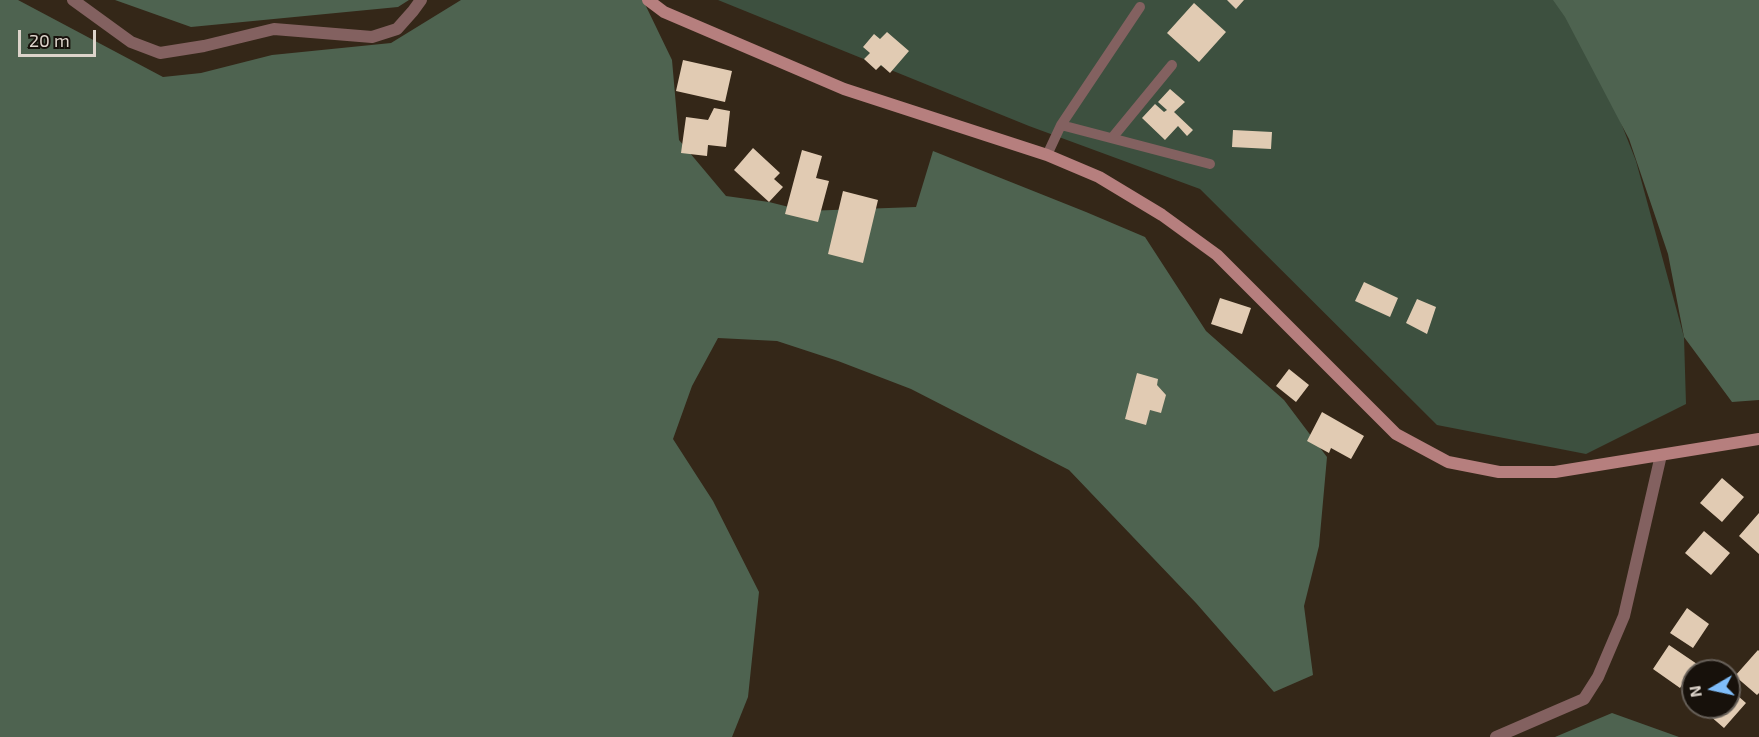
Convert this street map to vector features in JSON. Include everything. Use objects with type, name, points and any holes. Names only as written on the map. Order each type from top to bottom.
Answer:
[{"type":"street","points":[[73,0],[131,42],[160,53],[204,46],[274,29],[372,37],[397,29],[421,0]]},
{"type":"street","points":[[648,0],[664,12],[844,89],[1047,155],[1099,177],[1162,215],[1217,255],[1396,434],[1448,462],[1500,472],[1555,472],[1759,439]]},
{"type":"street","points":[[1496,737],[1584,699],[1598,677],[1624,616],[1661,455]]},
{"type":"lane","points":[[1047,155],[1061,125],[1140,7]]},
{"type":"lane","points":[[1112,138],[1172,65]]},
{"type":"lane","points":[[1061,125],[1210,164]]},
{"type":"green space","points":[[0,0],[18,0],[163,77],[201,73],[272,55],[391,43],[461,0],[643,0],[672,60],[679,140],[726,196],[769,202],[805,211],[916,207],[933,151],[1145,237],[1206,331],[1284,400],[1327,457],[1319,546],[1304,606],[1313,675],[1274,692],[1196,603],[1069,470],[911,389],[838,361],[777,341],[718,338],[692,386],[673,439],[713,501],[759,592],[748,697],[732,737],[0,737]]},
{"type":"green space","points":[[115,0],[409,0],[398,7],[191,27]]},
{"type":"green space","points":[[718,0],[1555,0],[1594,54],[1636,161],[1684,337],[1686,404],[1586,454],[1437,425],[1200,189],[1029,126]]},
{"type":"green space","points":[[1553,0],[1759,0],[1759,400],[1732,402],[1684,337],[1668,254],[1629,139],[1565,17]]},
{"type":"green space","points":[[1612,713],[1679,737],[1555,737]]},
{"type":"building","points":[[1227,0],[1244,0],[1236,9]]},
{"type":"building","points":[[1194,3],[1226,32],[1199,62],[1167,33]]},
{"type":"building","points":[[887,32],[909,51],[890,73],[881,65],[876,70],[864,59],[870,53],[863,47],[874,34],[880,39]]},
{"type":"building","points":[[683,60],[732,71],[725,102],[676,91]]},
{"type":"building","points":[[1170,89],[1185,102],[1174,112],[1193,130],[1187,136],[1178,126],[1165,140],[1142,118],[1155,104],[1164,112],[1167,110],[1158,102]]},
{"type":"building","points":[[714,108],[730,111],[726,147],[708,145],[707,156],[681,153],[686,117],[708,120]]},
{"type":"building","points":[[1233,130],[1272,132],[1271,149],[1232,147]]},
{"type":"building","points":[[753,148],[780,173],[774,179],[783,187],[769,202],[734,170]]},
{"type":"building","points":[[802,150],[822,156],[816,178],[829,181],[818,222],[785,214]]},
{"type":"building","points":[[843,191],[878,200],[863,263],[828,254]]},
{"type":"building","points":[[1364,282],[1398,298],[1390,317],[1355,301]]},
{"type":"building","points":[[1220,298],[1251,308],[1242,334],[1211,324]]},
{"type":"building","points":[[1417,299],[1436,307],[1427,334],[1406,323]]},
{"type":"building","points":[[1289,369],[1309,385],[1296,402],[1276,386]]},
{"type":"building","points":[[1137,373],[1158,379],[1157,385],[1166,395],[1161,413],[1150,410],[1146,425],[1125,419]]},
{"type":"building","points":[[1322,412],[1364,436],[1351,459],[1331,448],[1329,453],[1307,441]]},
{"type":"building","points":[[1722,478],[1744,497],[1722,522],[1700,503]]},
{"type":"building","points":[[1759,513],[1759,554],[1739,536]]},
{"type":"building","points":[[1704,531],[1730,553],[1711,575],[1685,553]]},
{"type":"building","points":[[1687,608],[1709,624],[1693,648],[1670,633]]},
{"type":"building","points":[[1669,645],[1690,659],[1681,659],[1680,688],[1653,669]]},
{"type":"building","points":[[1758,650],[1759,693],[1757,695],[1741,681],[1741,669]]},
{"type":"building","points":[[1741,699],[1746,703],[1741,709]]},
{"type":"building","points":[[1714,719],[1732,719],[1724,728]]}]
